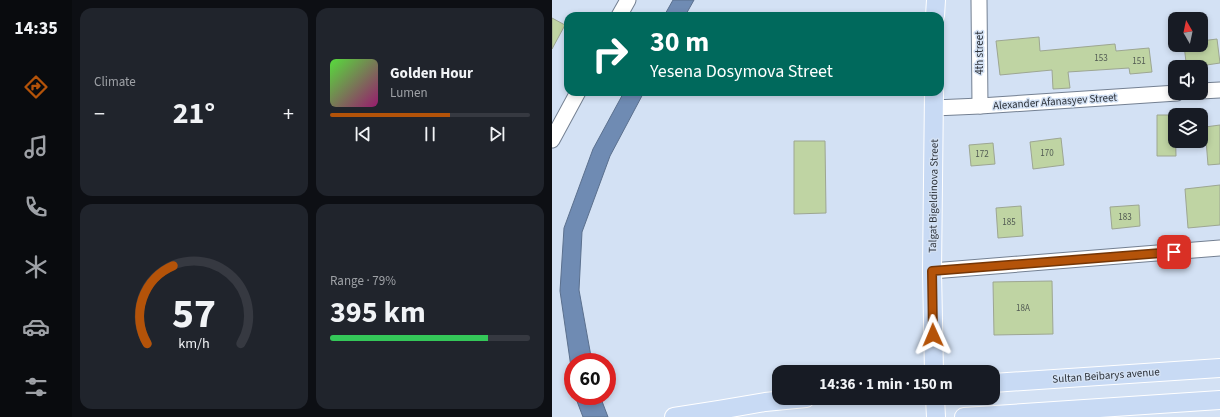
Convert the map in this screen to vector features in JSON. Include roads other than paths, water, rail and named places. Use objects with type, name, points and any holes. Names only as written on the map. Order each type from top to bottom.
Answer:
[{"type":"main road","points":[[935,12],[936,0]]},
{"type":"main road","name":"Talgat Bigeldinova Street","points":[[934,100],[932,271],[934,365]]},
{"type":"main road","points":[[928,365],[934,350]]},
{"type":"main road","points":[[934,350],[939,365]]},
{"type":"main road","name":"Sultan Beibarys avenue","points":[[1000,383],[1220,368]]},
{"type":"main road","points":[[970,417],[1220,400]]},
{"type":"main road","points":[[674,417],[772,401]]},
{"type":"main road","points":[[935,405],[936,417]]},
{"type":"street","points":[[622,12],[628,0]]},
{"type":"street","name":"4th street","points":[[979,0],[980,106]]},
{"type":"street","points":[[1208,91],[1220,90]]},
{"type":"street","name":"Alexander Afanasyev Street","points":[[934,100],[980,106],[1168,94]]},
{"type":"street","points":[[552,140],[576,96]]},
{"type":"street","points":[[932,271],[1220,248]]},
{"type":"water","points":[[673,0],[694,0],[687,12],[666,12]]},
{"type":"water","points":[[622,96],[642,96],[610,156],[582,232],[579,290],[590,353],[569,353],[560,291],[564,228],[593,149]]},
{"type":"water","points":[[578,405],[603,405],[608,417],[583,417]]}]
